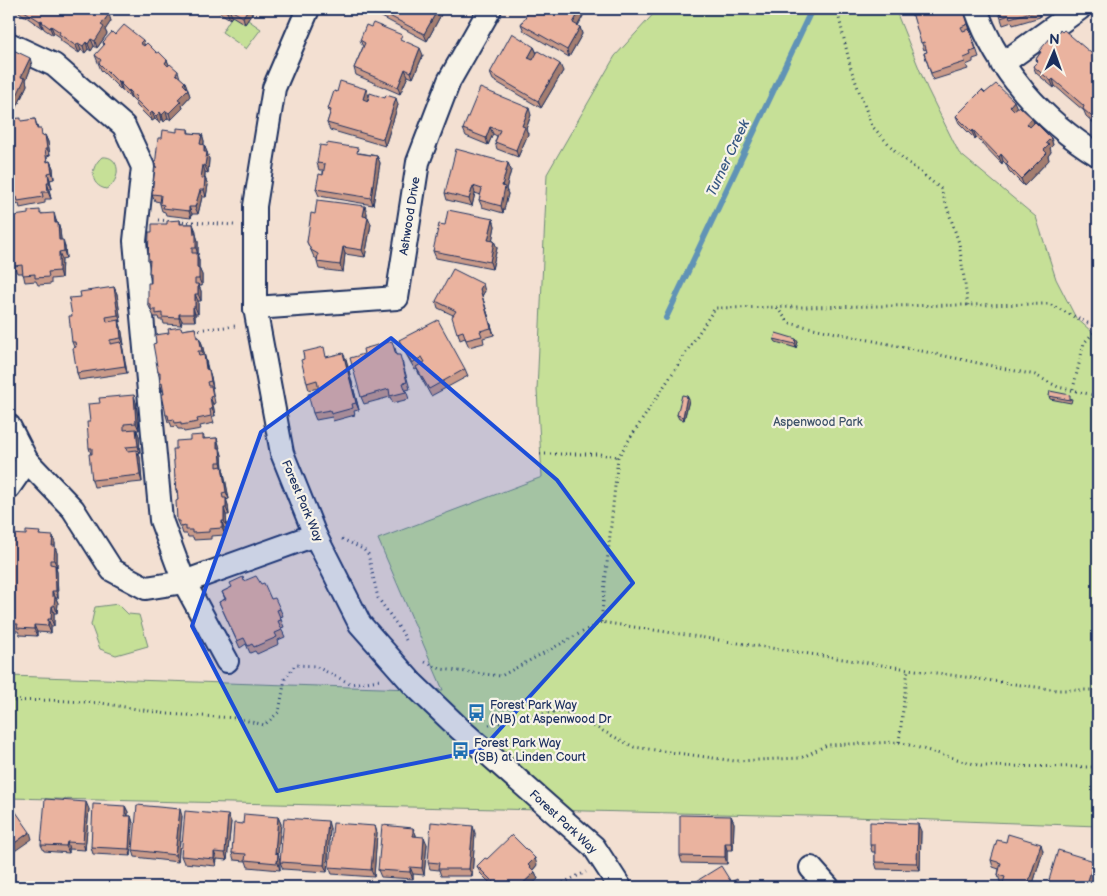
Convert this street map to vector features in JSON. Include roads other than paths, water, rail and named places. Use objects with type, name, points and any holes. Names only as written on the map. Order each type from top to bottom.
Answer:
[{"type":"street","name":"Forest Park Way","points":[[308,9],[274,88],[254,206],[256,308],[282,453],[315,535],[360,624],[399,669],[460,729],[594,847],[620,887]]},
{"type":"street","name":"Ashwood Drive","points":[[256,308],[397,298],[418,162],[448,81],[490,9]]},
{"type":"street","points":[[976,9],[989,41],[1002,64],[1034,104],[1070,136],[1098,155]]},
{"type":"street","points":[[1002,64],[1079,9]]},
{"type":"street","points":[[9,44],[54,65],[124,126],[143,167],[135,241],[161,520],[184,582],[228,661]]},
{"type":"street","points":[[9,426],[27,461],[73,509],[112,570],[146,588],[184,582],[315,535]]},
{"type":"street","points":[[9,487],[27,461]]},
{"type":"street","points":[[811,868],[828,887]]},
{"type":"waterway","name":"Turner Creek","points":[[666,318],[812,9]]},
{"type":"place","name":"Forest Park Way (NB) at Aspenwood Dr","points":[[476,712]]},
{"type":"place","name":"Forest Park Way (SB) at Linden Court","points":[[460,750]]},
{"type":"park label","name":"Aspenwood Park","points":[[818,422]]}]
